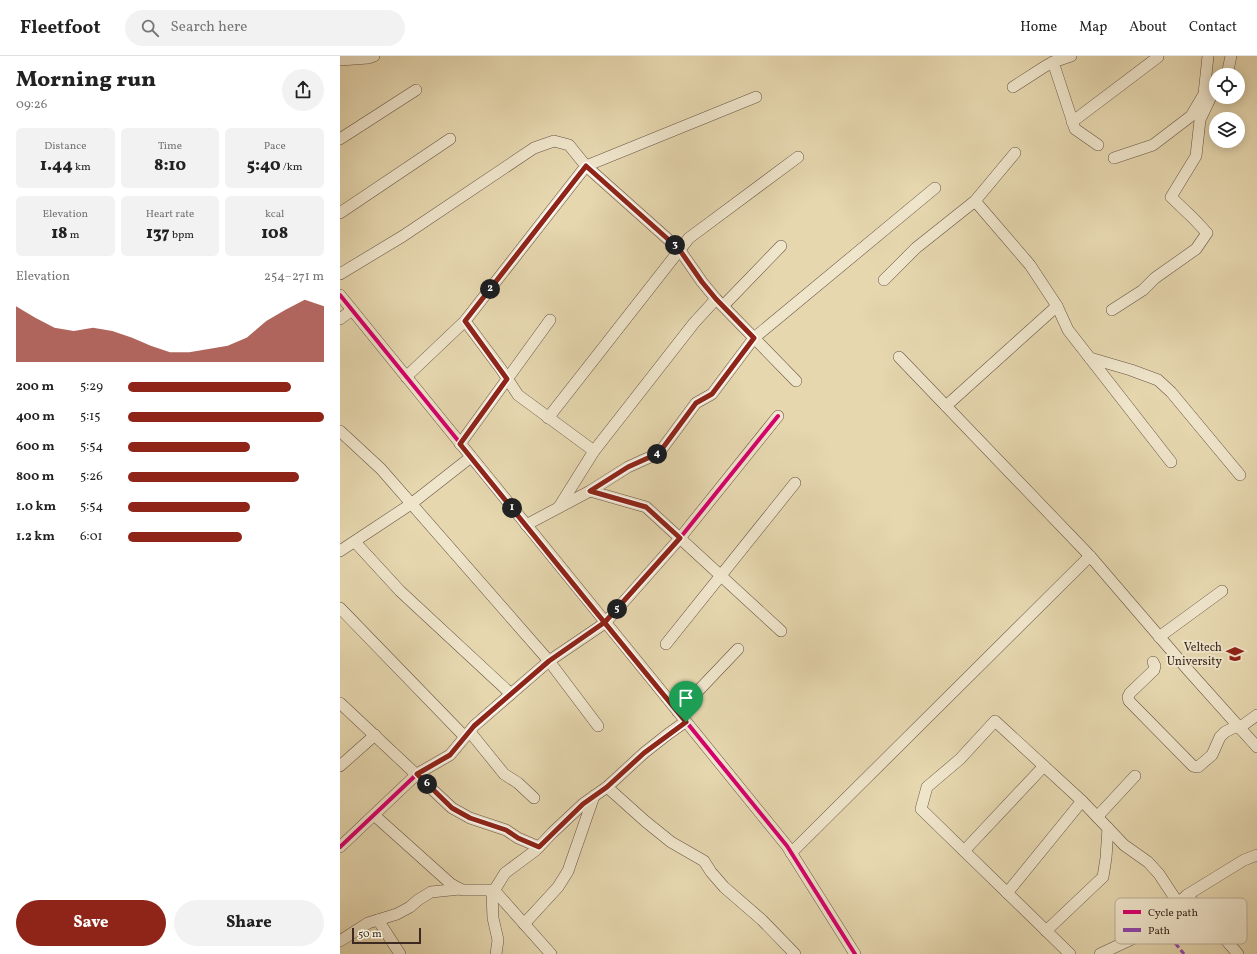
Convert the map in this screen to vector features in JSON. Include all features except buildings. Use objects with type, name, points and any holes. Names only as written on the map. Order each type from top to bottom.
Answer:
[{"type":"street","points":[[340,60],[368,58],[374,56]]},
{"type":"street","points":[[1013,87],[1052,62],[1071,56]]},
{"type":"street","points":[[1114,158],[1153,145],[1191,116],[1204,94],[1208,56]]},
{"type":"street","points":[[1229,68],[1232,56]]},
{"type":"street","points":[[1072,122],[1158,57]]},
{"type":"street","points":[[1052,62],[1075,129],[1098,145]]},
{"type":"street","points":[[340,139],[416,90]]},
{"type":"street","points":[[406,377],[465,321],[586,166],[756,96]]},
{"type":"street","points":[[1112,310],[1143,290],[1155,278],[1196,249],[1207,233],[1171,197],[1196,156],[1200,120],[1209,101]]},
{"type":"street","points":[[340,212],[450,139]]},
{"type":"street","points":[[340,274],[403,236],[534,148],[554,141],[569,145],[586,166],[679,249],[702,282],[796,381]]},
{"type":"street","points":[[884,280],[916,248],[975,201],[1015,153]]},
{"type":"street","points":[[548,418],[689,238],[798,157]]},
{"type":"street","points":[[526,525],[590,491],[628,467],[659,453],[696,403],[712,394],[754,338],[935,188]]},
{"type":"street","points":[[975,201],[1030,265],[1057,306],[1068,330],[1172,462]]},
{"type":"street","points":[[558,508],[594,451],[689,329],[781,246]]},
{"type":"street","points":[[340,295],[787,846],[855,954]]},
{"type":"street","points":[[946,406],[1057,306]]},
{"type":"street","points":[[340,319],[352,310]]},
{"type":"street","points":[[460,444],[550,320]]},
{"type":"street","points":[[465,321],[518,395],[594,451]]},
{"type":"street","points":[[899,357],[1090,556],[1159,637],[1257,747]]},
{"type":"street","points":[[1090,358],[1131,370],[1158,380],[1172,392],[1240,475]]},
{"type":"street","points":[[340,848],[417,774],[450,755],[474,726],[549,661],[605,622],[680,538],[778,416]]},
{"type":"street","points":[[340,431],[381,469],[549,661],[598,726]]},
{"type":"street","points":[[340,552],[411,504],[471,457]]},
{"type":"street","points":[[666,644],[794,483]]},
{"type":"street","points":[[590,491],[646,507],[781,631]]},
{"type":"street","points":[[355,542],[400,591],[511,694]]},
{"type":"street","points":[[791,853],[1090,556]]},
{"type":"street","points":[[1159,637],[1222,591]]},
{"type":"street","points":[[340,608],[467,734],[504,774],[518,783],[534,798]]},
{"type":"street","points":[[678,712],[738,649]]},
{"type":"street","points":[[1153,662],[1155,666],[1154,670],[1130,693],[1128,697],[1129,701],[1193,766],[1198,767],[1214,752],[1220,737],[1225,732],[1238,727],[1257,715]]},
{"type":"street","points":[[340,703],[452,808],[470,818],[506,830],[518,838],[539,847]]},
{"type":"street","points":[[1070,954],[921,809],[927,787],[960,759],[995,721],[1082,801],[1124,845],[1148,862],[1159,874],[1175,898]]},
{"type":"street","points":[[496,954],[498,940],[493,918],[492,894],[505,873],[539,847],[583,804],[607,787],[644,753],[686,722]]},
{"type":"street","points":[[340,766],[375,736]]},
{"type":"street","points":[[964,851],[1044,766]]},
{"type":"street","points":[[1097,817],[1135,776]]},
{"type":"street","points":[[607,787],[671,842],[704,861],[724,887],[762,920],[795,954]]},
{"type":"street","points":[[524,924],[558,888],[568,871],[594,796]]},
{"type":"street","points":[[1007,893],[1082,801]]},
{"type":"street","points":[[374,815],[431,867],[451,884],[460,889]]},
{"type":"street","points":[[1046,931],[1103,877],[1108,828]]},
{"type":"street","points":[[1184,898],[1244,860],[1257,855]]},
{"type":"street","points":[[340,941],[368,923],[397,914],[410,907],[431,892],[460,889],[494,890],[551,954]]},
{"type":"street","points":[[378,920],[400,954]]},
{"type":"street","points":[[1104,953],[1122,944]]},
{"type":"street","points":[[1229,944],[1238,954]]},
{"type":"marked path","points":[[1176,944],[1184,954]]},
{"type":"cycle path","points":[[340,295],[787,846],[855,954]]},
{"type":"cycle path","points":[[340,847],[417,774],[450,755],[474,726],[549,661],[605,623],[680,538],[778,416]]},
{"type":"place","name":"Veltech University","points":[[1235,654]]},
{"type":"route","points":[[686,722],[605,622],[460,444],[507,379],[465,321],[586,166],[679,249],[716,299],[754,338],[712,394],[696,403],[659,453],[628,467],[590,491],[646,507],[680,538],[605,622],[549,661],[474,726],[450,755],[417,774],[452,808],[470,818],[506,830],[518,838],[539,847],[583,804],[607,787],[644,753],[686,722]]}]
